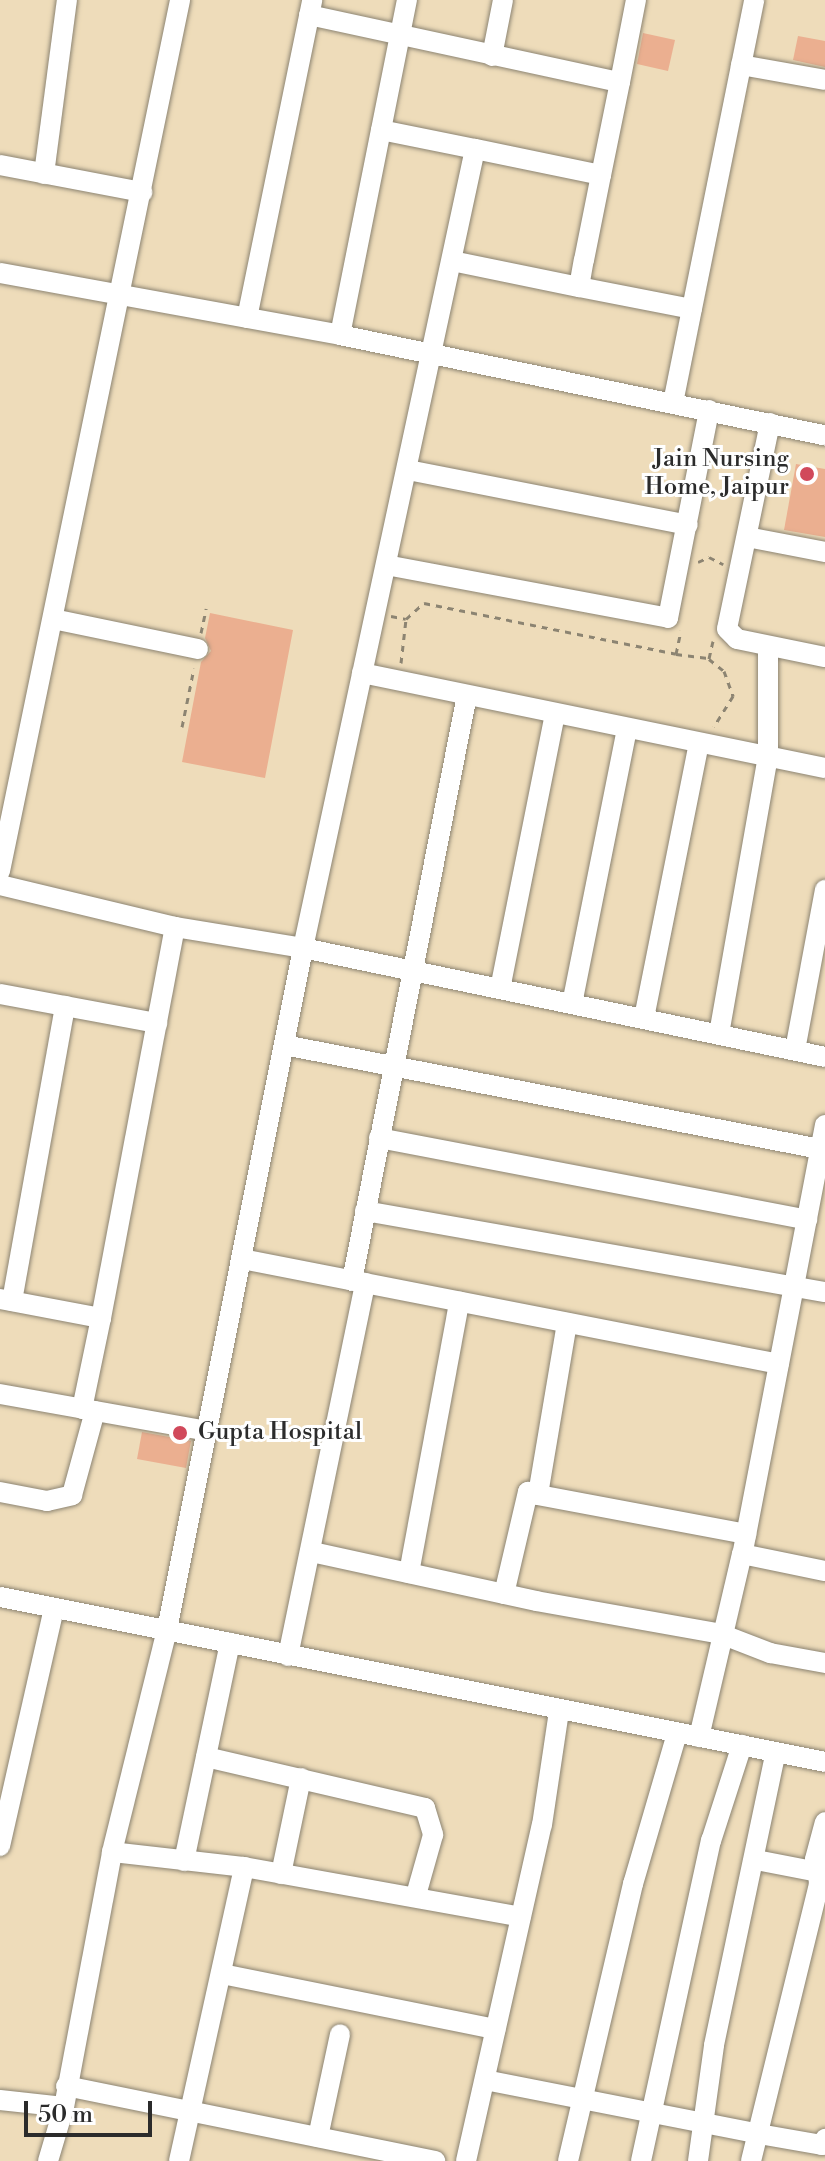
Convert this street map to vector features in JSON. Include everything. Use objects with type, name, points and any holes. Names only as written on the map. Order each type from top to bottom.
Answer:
[{"type":"street","points":[[44,174],[67,0]]},
{"type":"street","points":[[0,871],[122,296],[180,0]]},
{"type":"street","points":[[340,335],[407,0]]},
{"type":"street","points":[[492,56],[503,0]]},
{"type":"street","points":[[579,287],[636,0]]},
{"type":"street","points":[[673,403],[754,0]]},
{"type":"street","points":[[247,318],[311,8],[400,37],[620,82]]},
{"type":"street","points":[[741,65],[825,80]]},
{"type":"street","points":[[381,130],[601,175]]},
{"type":"street","points":[[48,2161],[65,2096],[112,1852],[167,1630],[303,948],[434,355],[475,149]]},
{"type":"street","points":[[0,165],[142,192]]},
{"type":"street","points":[[452,261],[692,309]]},
{"type":"street","points":[[0,273],[340,335],[825,435]]},
{"type":"street","points":[[386,565],[662,621],[672,608],[709,410]]},
{"type":"street","points":[[770,423],[727,629],[737,639],[825,657]]},
{"type":"street","points":[[408,470],[688,525]]},
{"type":"street","points":[[747,537],[825,552]]},
{"type":"street","points":[[53,619],[198,649]]},
{"type":"street","points":[[719,1034],[768,756],[768,647]]},
{"type":"street","points":[[362,673],[627,728],[702,737],[825,768]]},
{"type":"street","points":[[288,1656],[312,1552],[358,1282],[365,1211],[467,695]]},
{"type":"street","points":[[500,989],[555,713]]},
{"type":"street","points":[[572,1004],[627,728]]},
{"type":"street","points":[[644,1018],[702,737]]},
{"type":"street","points":[[0,885],[175,927],[303,948],[825,1057]]},
{"type":"street","points":[[795,1050],[825,890]]},
{"type":"street","points":[[0,1492],[47,1501],[72,1495],[101,1318],[175,927]]},
{"type":"street","points":[[0,994],[157,1023]]},
{"type":"street","points":[[65,1006],[6,1300],[101,1318]]},
{"type":"street","points":[[284,1045],[820,1149]]},
{"type":"street","points":[[699,1737],[744,1544],[825,1125]]},
{"type":"street","points":[[379,1138],[807,1220]]},
{"type":"street","points":[[365,1211],[793,1290],[825,1292]]},
{"type":"street","points":[[242,1259],[779,1364]]},
{"type":"street","points":[[409,1573],[459,1302]]},
{"type":"street","points":[[538,1495],[567,1323]]},
{"type":"street","points":[[0,1394],[208,1431]]},
{"type":"street","points":[[504,1594],[528,1492],[744,1544],[825,1571]]},
{"type":"street","points":[[312,1552],[504,1594],[721,1634],[770,1653],[825,1663]]},
{"type":"street","points":[[0,1597],[825,1762]]},
{"type":"street","points":[[0,1846],[6,1798],[54,1609]]},
{"type":"street","points":[[184,1861],[230,1643]]},
{"type":"street","points":[[466,2161],[542,1825],[559,1711]]},
{"type":"street","points":[[568,2161],[639,1862],[677,1734]]},
{"type":"street","points":[[641,2161],[649,2111],[711,1841],[742,1745]]},
{"type":"street","points":[[698,2161],[706,2122],[714,2045],[756,1860],[776,1752]]},
{"type":"street","points":[[206,1757],[425,1808],[433,1835],[416,1895]]},
{"type":"street","points":[[281,1874],[301,1778]]},
{"type":"street","points":[[751,2161],[819,1885],[815,1859],[825,1822]]},
{"type":"street","points":[[112,1852],[244,1867],[416,1895],[521,1917]]},
{"type":"street","points":[[756,1860],[818,1872]]},
{"type":"street","points":[[179,2161],[244,1867]]},
{"type":"street","points":[[222,1974],[496,2029]]},
{"type":"street","points":[[318,2137],[340,2034]]},
{"type":"street","points":[[485,2080],[706,2122],[822,2148]]},
{"type":"street","points":[[0,2100],[65,2096],[190,2113],[435,2161]]},
{"type":"path","points":[[693,567],[709,557],[718,559],[727,572]]},
{"type":"path","points":[[403,667],[399,660],[406,619],[424,603],[709,659],[724,671],[733,696],[718,725],[702,737]]},
{"type":"path","points":[[376,612],[406,619]]},
{"type":"path","points":[[676,654],[682,625]]},
{"type":"path","points":[[709,659],[715,630]]},
{"type":"building","points":[[643,33],[675,40],[668,71],[637,64]]},
{"type":"building","points":[[798,36],[825,41],[825,67],[793,60]]},
{"type":"building","points":[[796,464],[825,469],[825,537],[784,530]]},
{"type":"building","points":[[210,613],[293,630],[265,778],[182,762],[201,662],[211,651],[205,638]]},
{"type":"building","points":[[142,1432],[191,1441],[186,1468],[137,1459]]},
{"type":"place","name":"Jain Nursing Home, Jaipur","points":[[807,474]]},
{"type":"place","name":"Gupta Hospital","points":[[180,1433]]}]
